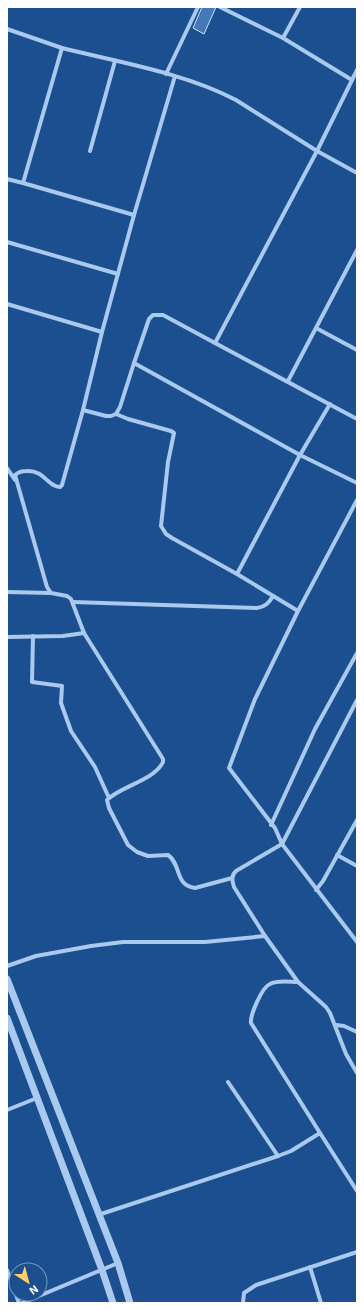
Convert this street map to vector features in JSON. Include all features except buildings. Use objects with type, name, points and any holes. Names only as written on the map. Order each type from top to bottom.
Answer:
[{"type":"street","points":[[166,74],[198,7]]},
{"type":"street","points":[[220,7],[283,38],[352,80]]},
{"type":"street","points":[[283,38],[300,7]]},
{"type":"street","points":[[7,29],[62,48],[175,76],[222,93],[317,151],[357,172]]},
{"type":"street","points":[[23,183],[62,48]]},
{"type":"street","points":[[90,151],[115,61]]},
{"type":"street","points":[[215,343],[317,151],[357,70]]},
{"type":"street","points":[[51,593],[47,587],[15,476],[19,472],[35,470],[55,486],[60,487],[62,485],[84,410],[102,332],[134,215],[175,76]]},
{"type":"street","points":[[7,179],[134,215]]},
{"type":"street","points":[[7,242],[118,274]]},
{"type":"street","points":[[288,381],[357,250]]},
{"type":"street","points":[[7,304],[102,332]]},
{"type":"street","points":[[84,410],[106,416],[116,414],[120,407],[150,318],[153,315],[163,315],[357,419]]},
{"type":"street","points":[[316,328],[357,350]]},
{"type":"street","points":[[134,363],[300,455],[357,483]]},
{"type":"street","points":[[237,574],[300,455],[330,404]]},
{"type":"street","points":[[116,414],[174,433],[165,489],[161,526],[163,530],[172,538],[237,574],[298,611]]},
{"type":"street","points":[[7,468],[16,480]]},
{"type":"street","points":[[357,500],[298,611],[256,699],[229,768],[271,825],[275,828],[282,844],[357,942]]},
{"type":"street","points":[[7,592],[51,593],[69,596],[73,602],[84,633],[160,754],[163,762],[158,769],[136,784],[107,800],[108,808],[128,845],[137,852],[148,856],[168,855],[175,863],[179,876],[185,885],[195,888],[232,878]]},
{"type":"street","points":[[73,602],[257,608],[265,606],[269,603],[273,596]]},
{"type":"street","points":[[7,637],[63,636],[84,633]]},
{"type":"street","points":[[33,636],[32,682],[62,686],[61,703],[71,731],[95,768],[110,798]]},
{"type":"street","points":[[271,825],[315,729],[357,653]]},
{"type":"street","points":[[357,700],[282,844],[236,871],[232,878],[234,887],[265,936],[298,982],[326,1007],[333,1017],[346,1054],[357,1073]]},
{"type":"street","points":[[316,890],[323,881],[357,820]]},
{"type":"street","points":[[337,855],[357,866]]},
{"type":"street","points":[[351,933],[357,937]]},
{"type":"street","points":[[7,966],[36,956],[123,942],[205,942],[265,936]]},
{"type":"street","points":[[7,979],[118,1263],[130,1303]]},
{"type":"street","points":[[298,982],[272,983],[266,986],[251,1019],[253,1027],[357,1191]]},
{"type":"street","points":[[7,1018],[113,1303]]},
{"type":"street","points":[[336,1026],[344,1026],[357,1032]]},
{"type":"street","points":[[228,1082],[278,1156]]},
{"type":"street","points":[[7,1110],[37,1098]]},
{"type":"street","points":[[98,1215],[278,1156],[291,1151],[320,1133]]},
{"type":"street","points":[[243,1303],[244,1293],[256,1285],[357,1252]]},
{"type":"street","points":[[22,1303],[118,1263]]},
{"type":"street","points":[[310,1267],[321,1303]]},
{"type":"street","points":[[7,1270],[19,1303]]}]
